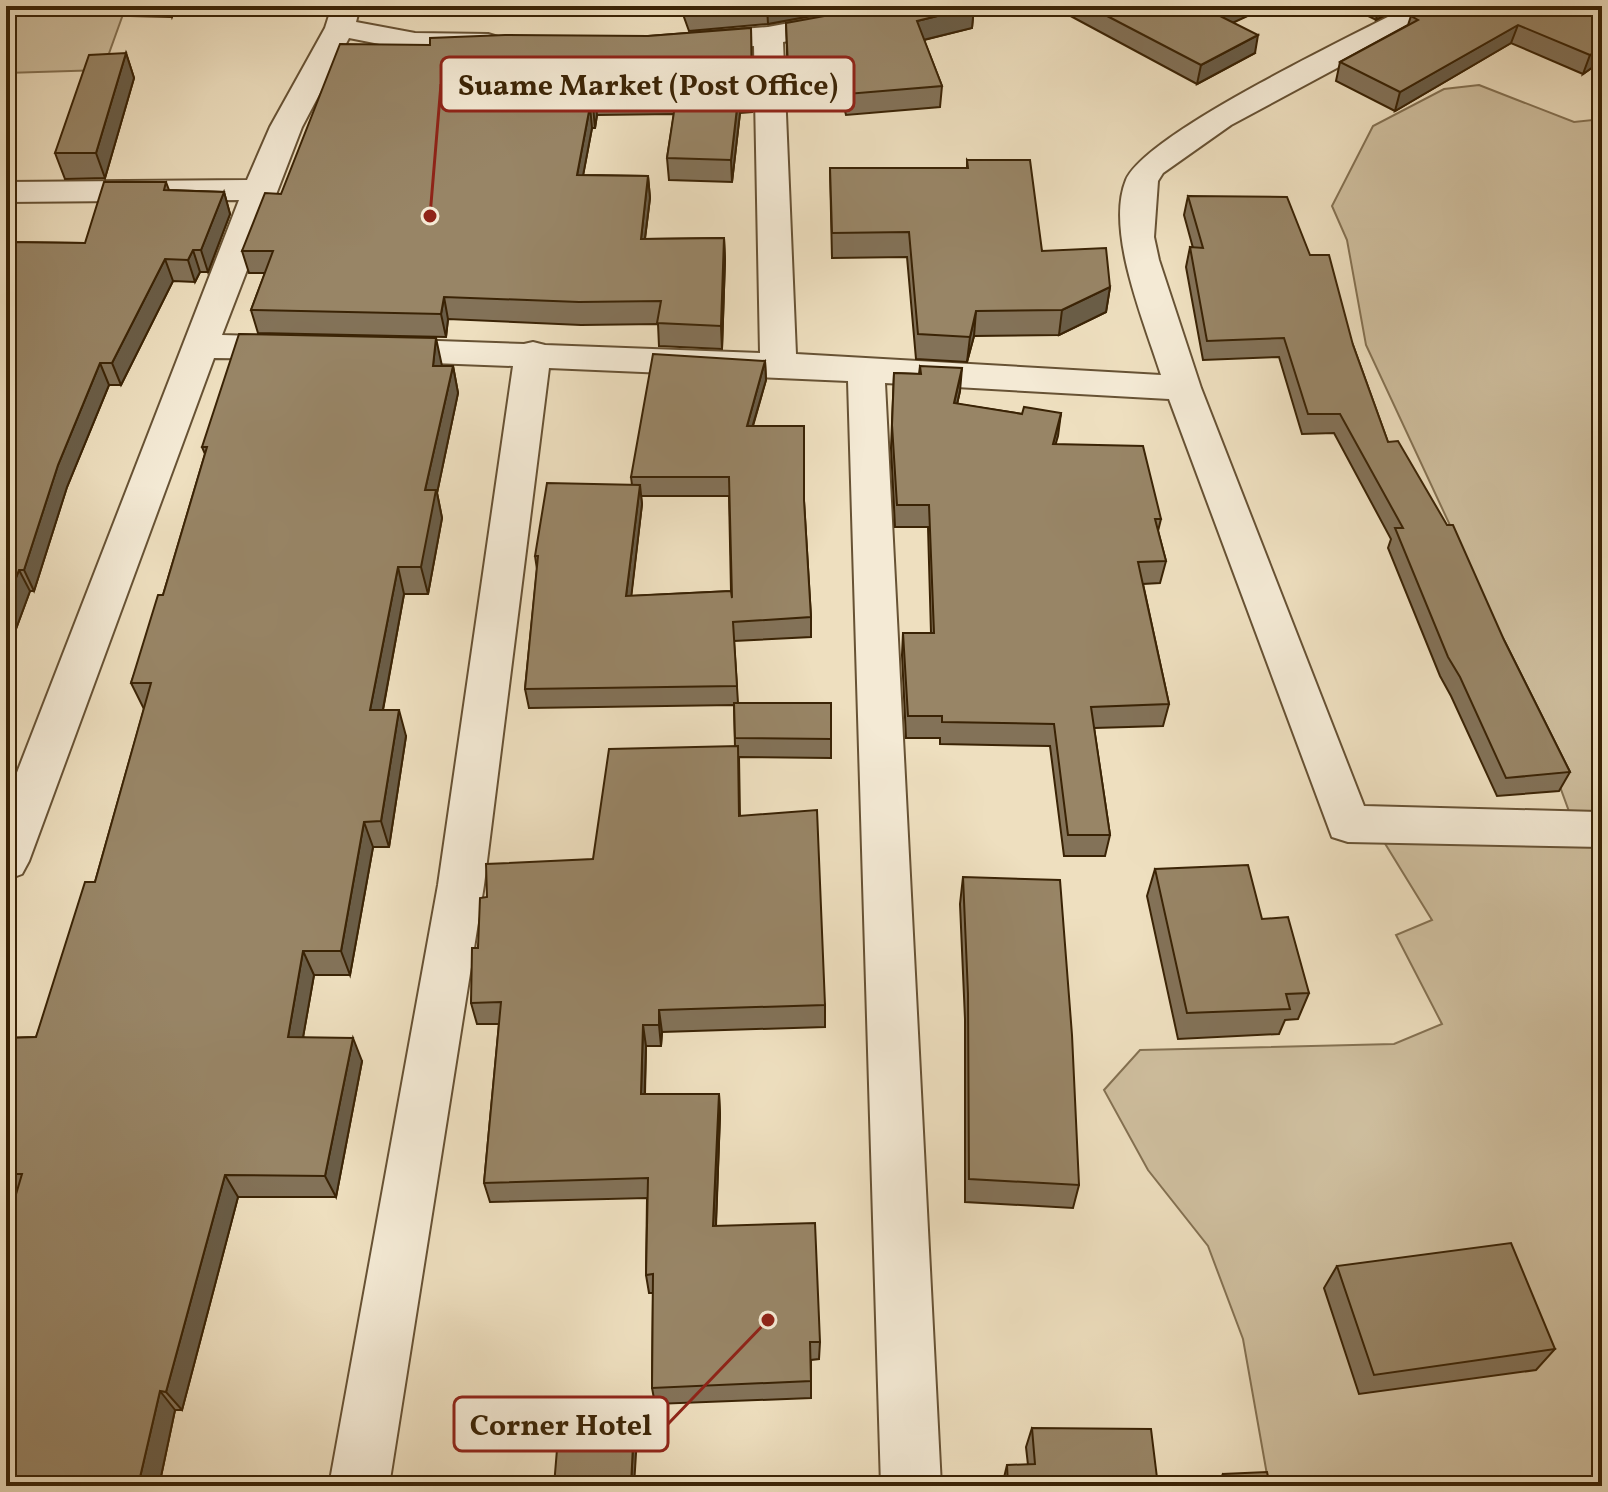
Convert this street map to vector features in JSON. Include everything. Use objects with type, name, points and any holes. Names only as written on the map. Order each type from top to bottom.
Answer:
[{"type":"street","points":[[665,45],[768,36],[927,6]]},
{"type":"street","points":[[1431,6],[1220,118],[1151,167],[1142,181],[1137,237],[1183,388],[1348,824],[1598,830]]},
{"type":"street","points":[[6,861],[259,190],[286,127],[343,17],[415,42],[509,44]]},
{"type":"street","points":[[768,36],[778,365]]},
{"type":"street","points":[[6,192],[259,190]]},
{"type":"street","points":[[202,346],[533,353],[1183,388]]},
{"type":"street","points":[[359,1486],[461,885],[533,353]]},
{"type":"street","points":[[866,369],[911,1486]]},
{"type":"shaded area","points":[[126,6],[103,70],[6,73],[6,10]]},
{"type":"shaded area","points":[[1479,85],[1574,122],[1602,119],[1602,1486],[1269,1486],[1243,1339],[1208,1246],[1148,1170],[1104,1090],[1140,1050],[1394,1044],[1442,1024],[1396,935],[1432,920],[1381,837],[1582,847],[1517,669],[1366,345],[1347,240],[1332,206],[1373,126],[1444,89]]},
{"type":"building","points":[[686,6],[731,6],[687,10]]},
{"type":"building","points":[[879,6],[974,7],[917,21],[942,86],[847,94],[844,85],[789,89],[786,23]]},
{"type":"building","points":[[1088,6],[1233,6],[1216,14],[1258,35],[1201,65]]},
{"type":"building","points":[[1430,6],[1602,6],[1602,47],[1590,55],[1518,25],[1400,92],[1340,62],[1418,20],[1411,16]]},
{"type":"building","points":[[751,28],[752,90],[739,91],[731,160],[667,158],[677,92],[595,93],[577,175],[648,176],[641,239],[724,238],[721,326],[657,323],[661,301],[579,302],[444,297],[441,314],[251,310],[273,251],[242,251],[265,193],[281,194],[340,44],[430,45],[430,38],[648,36]]},
{"type":"building","points":[[126,53],[96,153],[55,153],[89,55]]},
{"type":"building","points":[[967,160],[1030,160],[1042,251],[1106,248],[1110,287],[1062,310],[976,311],[970,337],[918,334],[909,232],[832,233],[830,168],[968,168]]},
{"type":"building","points":[[104,182],[166,182],[164,190],[224,192],[201,250],[193,250],[188,260],[165,259],[112,363],[100,363],[58,465],[24,570],[19,570],[6,604],[6,242],[85,243]]},
{"type":"building","points":[[1188,196],[1287,197],[1310,255],[1329,255],[1353,345],[1388,442],[1398,441],[1447,525],[1453,525],[1504,640],[1570,772],[1506,778],[1448,657],[1395,528],[1403,528],[1340,414],[1308,414],[1284,338],[1207,341],[1190,247],[1203,248]]},
{"type":"building","points":[[239,334],[436,338],[433,366],[453,366],[425,490],[436,490],[421,567],[398,567],[370,710],[399,710],[381,821],[364,822],[341,951],[303,951],[288,1037],[353,1038],[325,1176],[225,1175],[166,1392],[160,1391],[138,1486],[6,1486],[6,1228],[22,1174],[6,1174],[6,1038],[36,1037],[85,882],[95,882],[151,683],[131,683],[158,595],[163,595],[207,447],[202,447]]},
{"type":"building","points":[[653,354],[765,361],[747,426],[804,426],[804,500],[811,617],[733,622],[737,686],[525,689],[538,556],[535,556],[547,483],[640,485],[626,596],[731,591],[732,598],[729,477],[631,477]]},
{"type":"building","points":[[920,366],[962,368],[954,403],[1022,414],[1024,407],[1061,413],[1053,444],[1143,446],[1161,519],[1155,519],[1166,561],[1138,562],[1169,704],[1091,707],[1110,835],[1068,835],[1054,724],[942,722],[942,716],[908,716],[903,633],[934,633],[929,505],[897,505],[892,425],[894,373],[921,374]]},
{"type":"building","points":[[734,703],[831,703],[831,739],[735,738]]},
{"type":"building","points":[[738,746],[739,816],[817,810],[825,1005],[659,1010],[659,1025],[643,1025],[641,1094],[719,1094],[713,1226],[815,1223],[820,1342],[810,1342],[811,1381],[652,1388],[653,1274],[646,1275],[648,1178],[484,1183],[501,1002],[471,1003],[472,948],[478,948],[480,898],[487,897],[486,864],[593,859],[609,749]]},
{"type":"building","points":[[1248,865],[1262,919],[1288,917],[1309,993],[1286,994],[1290,1009],[1187,1013],[1155,869]]},
{"type":"building","points":[[963,877],[1060,880],[1079,1185],[969,1179],[968,994]]},
{"type":"building","points":[[1511,1243],[1555,1349],[1374,1375],[1337,1266]]},
{"type":"building","points":[[634,1424],[631,1486],[554,1486],[559,1425]]},
{"type":"building","points":[[1032,1428],[1151,1429],[1158,1486],[1008,1486],[1007,1465],[1035,1464]]},
{"type":"building","points":[[1267,1472],[1270,1486],[1225,1486],[1223,1474]]},
{"type":"place","name":"Suame Market (Post Office)","points":[[430,216]]},
{"type":"place","name":"Corner Hotel","points":[[768,1320]]}]
